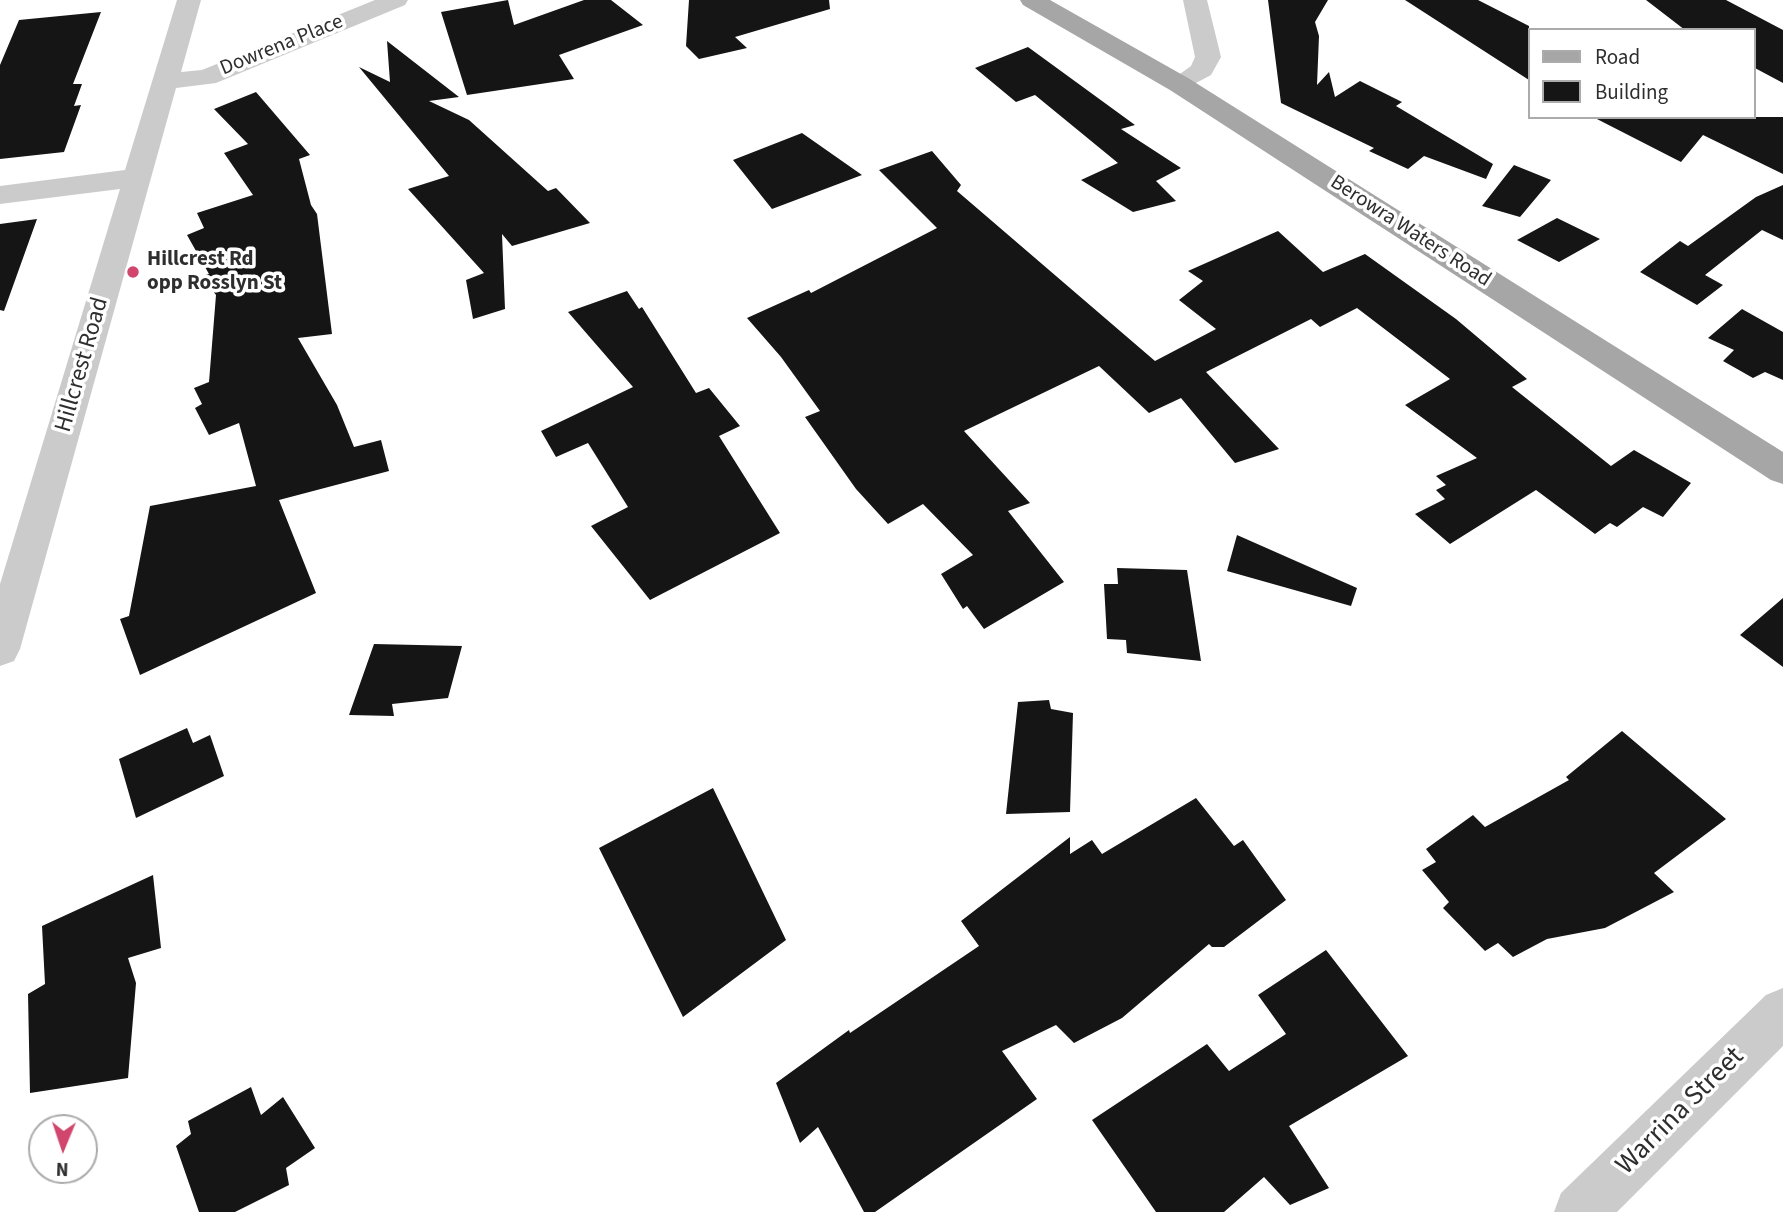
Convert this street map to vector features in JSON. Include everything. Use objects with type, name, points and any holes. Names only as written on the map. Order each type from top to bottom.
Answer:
[{"type":"main road","name":"Berowra Waters Road","points":[[1032,0],[1179,84],[1783,470]]},
{"type":"street","name":"Hillcrest Road","points":[[0,649],[189,0]]},
{"type":"street","name":"Dowrena Place","points":[[165,82],[207,77],[396,0]]},
{"type":"street","points":[[1179,84],[1202,70],[1209,57],[1195,0]]},
{"type":"street","points":[[0,195],[137,178]]},
{"type":"street","name":"Warrina Street","points":[[1580,1212],[1783,1012]]},
{"type":"building","points":[[508,0],[514,25],[584,0],[611,0],[643,25],[559,55],[574,79],[467,95],[441,12]]},
{"type":"building","points":[[689,0],[829,0],[830,9],[735,37],[747,48],[699,59],[686,46]]},
{"type":"building","points":[[1268,0],[1328,0],[1315,22],[1319,36],[1317,85],[1329,72],[1335,97],[1360,81],[1402,102],[1396,106],[1493,164],[1486,179],[1424,156],[1408,169],[1369,151],[1374,148],[1281,103]]},
{"type":"building","points":[[1405,0],[1478,0],[1529,26],[1528,79]]},
{"type":"building","points":[[1646,0],[1726,0],[1783,30],[1783,83],[1755,68],[1755,28],[1682,28]]},
{"type":"building","points":[[101,12],[73,84],[82,84],[74,106],[81,105],[64,152],[0,159],[0,65],[19,20]]},
{"type":"building","points":[[387,41],[459,97],[429,101],[469,120],[548,191],[556,188],[590,223],[512,246],[502,234],[505,309],[473,319],[466,280],[484,273],[408,189],[449,176],[359,67],[390,82]]},
{"type":"building","points":[[1028,47],[1135,125],[1121,129],[1181,168],[1156,181],[1176,201],[1133,212],[1081,180],[1118,163],[1035,95],[1016,102],[975,68]]},
{"type":"building","points":[[256,92],[310,155],[299,159],[311,205],[317,214],[332,334],[298,338],[337,405],[354,447],[381,440],[389,471],[279,500],[316,593],[140,675],[120,619],[129,616],[150,506],[256,486],[239,423],[209,435],[195,408],[202,404],[194,388],[209,382],[216,295],[202,276],[209,274],[187,235],[204,228],[197,213],[253,195],[224,153],[248,144],[214,109]]},
{"type":"building","points":[[1783,117],[1783,174],[1703,135],[1681,162],[1597,119]]},
{"type":"building","points":[[802,133],[862,175],[772,209],[733,160]]},
{"type":"building","points":[[932,151],[961,185],[957,191],[1155,361],[1216,329],[1179,300],[1203,281],[1188,271],[1278,231],[1323,272],[1365,254],[1456,319],[1527,379],[1512,387],[1611,466],[1634,450],[1691,483],[1663,517],[1643,507],[1617,527],[1610,523],[1595,534],[1536,490],[1450,544],[1415,514],[1445,499],[1436,490],[1446,485],[1436,476],[1477,458],[1405,405],[1450,379],[1357,308],[1320,327],[1311,319],[1206,372],[1279,449],[1235,463],[1181,398],[1149,413],[1099,366],[964,431],[1030,503],[1008,511],[1064,582],[984,629],[967,606],[963,609],[941,574],[973,555],[923,504],[888,524],[856,489],[805,417],[820,411],[781,357],[747,318],[809,290],[811,293],[937,228],[879,170]]},
{"type":"building","points":[[1514,165],[1551,180],[1520,217],[1482,206]]},
{"type":"building","points":[[1783,185],[1783,240],[1762,230],[1705,275],[1723,285],[1697,305],[1640,272],[1680,241],[1688,246],[1756,197]]},
{"type":"building","points":[[1557,218],[1600,239],[1559,262],[1517,240]]},
{"type":"building","points":[[37,219],[4,311],[0,310],[0,224]]},
{"type":"building","points":[[627,291],[639,309],[642,307],[696,393],[709,388],[740,426],[719,436],[780,533],[650,600],[591,526],[628,507],[588,443],[556,457],[541,431],[633,387],[568,312]]},
{"type":"building","points":[[1742,309],[1783,332],[1783,380],[1765,372],[1753,378],[1723,361],[1734,350],[1708,338]]},
{"type":"building","points":[[1237,535],[1357,588],[1351,606],[1227,571]]},
{"type":"building","points":[[1117,568],[1187,570],[1201,661],[1127,653],[1126,640],[1107,639],[1104,584],[1118,584]]},
{"type":"building","points":[[1783,598],[1783,667],[1740,635]]},
{"type":"building","points":[[374,644],[462,646],[448,698],[392,704],[394,716],[349,715]]},
{"type":"building","points":[[1049,700],[1051,709],[1073,713],[1070,812],[1006,814],[1018,702]]},
{"type":"building","points":[[187,728],[193,743],[210,735],[224,776],[136,818],[119,759]]},
{"type":"building","points":[[1622,731],[1726,819],[1654,873],[1674,892],[1605,928],[1547,939],[1513,957],[1498,943],[1485,951],[1443,908],[1449,902],[1422,870],[1436,862],[1426,849],[1473,815],[1485,827],[1569,780],[1566,777]]},
{"type":"building","points":[[713,788],[786,940],[683,1017],[599,848]]},
{"type":"building","points":[[1196,798],[1234,846],[1243,840],[1286,900],[1224,947],[1212,947],[1209,944],[1122,1018],[1074,1043],[1056,1025],[1002,1051],[1037,1099],[875,1212],[864,1212],[818,1127],[800,1143],[776,1083],[849,1030],[850,1033],[979,946],[961,921],[1070,837],[1070,854],[1092,840],[1102,854]]},
{"type":"building","points":[[153,875],[161,948],[128,958],[136,983],[128,1078],[30,1093],[28,994],[45,984],[42,926]]},
{"type":"building","points":[[1326,950],[1408,1056],[1289,1126],[1329,1188],[1290,1205],[1264,1177],[1224,1212],[1156,1212],[1092,1120],[1207,1044],[1229,1071],[1286,1034],[1258,995]]},
{"type":"building","points":[[251,1087],[261,1115],[283,1097],[315,1148],[286,1168],[289,1185],[235,1212],[199,1212],[176,1146],[191,1134],[188,1121]]},
{"type":"place","name":"Hillcrest Rd opp Rosslyn St","points":[[133,272]]}]
